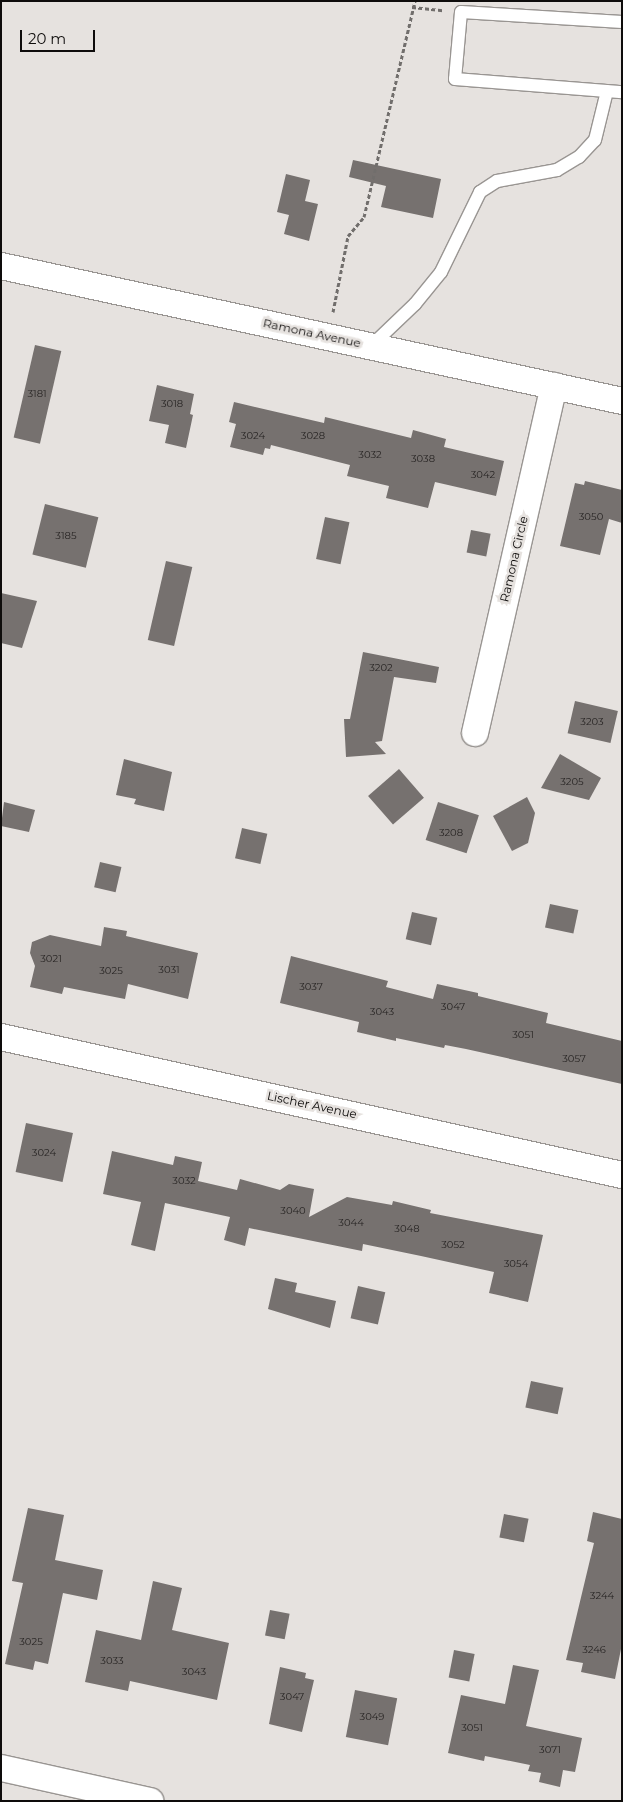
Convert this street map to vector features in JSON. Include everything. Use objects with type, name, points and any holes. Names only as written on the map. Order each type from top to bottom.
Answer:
[{"type":"street","name":"Ramona Avenue","points":[[1,266],[622,401]]},
{"type":"street","name":"Ramona Circle","points":[[474,732],[554,386]]},
{"type":"street","name":"Lischer Avenue","points":[[1,1037],[622,1175]]},
{"type":"street","points":[[1,1768],[150,1801]]},
{"type":"lane","points":[[622,22],[461,12],[455,78],[622,92]]},
{"type":"lane","points":[[371,346],[415,304],[441,272],[480,192],[497,181],[557,170],[579,157],[595,140],[607,91]]},
{"type":"path","points":[[328,337],[348,236],[364,217],[412,7],[415,1]]},
{"type":"path","points":[[412,7],[461,12]]},
{"type":"building","points":[[353,160],[441,179],[433,218],[381,207],[386,186],[349,177]]},
{"type":"building","points":[[286,174],[310,180],[305,201],[318,204],[309,241],[284,234],[289,215],[277,212]]},
{"type":"building","points":[[35,345],[61,351],[40,444],[14,438]]},
{"type":"building","points":[[157,385],[194,394],[190,414],[193,415],[186,448],[165,443],[169,425],[149,421]]},
{"type":"building","points":[[234,402],[324,423],[325,417],[411,438],[413,430],[446,439],[444,447],[504,461],[496,496],[435,482],[428,508],[386,498],[389,486],[347,476],[350,465],[271,445],[270,449],[265,448],[263,455],[230,447],[236,424],[229,422]]},
{"type":"building","points":[[585,481],[622,490],[622,523],[609,519],[600,555],[560,546],[575,483],[584,485]]},
{"type":"building","points":[[45,504],[98,517],[86,568],[32,554]]},
{"type":"building","points":[[325,517],[349,522],[341,564],[316,559]]},
{"type":"building","points":[[471,530],[491,534],[486,556],[467,553]]},
{"type":"building","points":[[166,561],[192,567],[174,646],[148,640]]},
{"type":"building","points":[[1,593],[37,601],[22,648],[1,643]]},
{"type":"building","points":[[363,652],[439,667],[436,683],[394,677],[382,741],[375,742],[386,754],[346,757],[344,719],[350,719]]},
{"type":"building","points":[[575,701],[618,711],[610,743],[568,733]]},
{"type":"building","points":[[560,754],[601,778],[589,800],[541,788]]},
{"type":"building","points":[[124,759],[172,772],[164,811],[134,804],[136,799],[116,795]]},
{"type":"building","points":[[399,769],[424,798],[393,825],[368,796]]},
{"type":"building","points":[[527,797],[535,813],[528,843],[512,851],[493,816]]},
{"type":"building","points":[[4,802],[35,810],[29,832],[1,826]]},
{"type":"building","points":[[438,802],[479,815],[467,853],[426,840]]},
{"type":"building","points":[[242,828],[267,834],[260,864],[235,858]]},
{"type":"building","points":[[100,862],[121,867],[116,892],[94,887]]},
{"type":"building","points":[[550,904],[578,910],[573,934],[545,927]]},
{"type":"building","points":[[412,912],[437,918],[431,945],[406,939]]},
{"type":"building","points":[[104,927],[127,931],[126,936],[198,953],[188,999],[128,984],[125,999],[64,987],[62,994],[30,987],[35,966],[30,953],[32,942],[50,935],[101,946]]},
{"type":"building","points":[[291,956],[388,981],[386,987],[433,999],[437,984],[478,993],[478,996],[548,1013],[546,1023],[622,1041],[622,1084],[466,1049],[445,1045],[444,1048],[396,1038],[396,1041],[357,1032],[359,1022],[280,1003]]},
{"type":"building","points":[[26,1123],[73,1133],[63,1182],[16,1172]]},
{"type":"building","points":[[112,1151],[173,1165],[175,1156],[202,1162],[198,1181],[237,1190],[240,1179],[280,1190],[289,1184],[314,1189],[309,1217],[347,1197],[392,1205],[393,1201],[431,1210],[430,1213],[543,1235],[528,1302],[489,1293],[494,1272],[363,1244],[362,1251],[249,1228],[245,1246],[224,1240],[230,1217],[165,1203],[155,1251],[131,1245],[141,1202],[103,1194]]},
{"type":"building","points":[[275,1278],[297,1283],[295,1292],[336,1301],[330,1328],[268,1309]]},
{"type":"building","points":[[358,1286],[385,1292],[378,1324],[351,1318]]},
{"type":"building","points":[[531,1381],[563,1388],[558,1414],[525,1407]]},
{"type":"building","points":[[28,1508],[64,1515],[55,1560],[103,1570],[97,1600],[63,1593],[48,1664],[35,1661],[33,1670],[5,1664],[23,1583],[12,1581]]},
{"type":"building","points":[[593,1512],[622,1519],[622,1644],[615,1679],[581,1672],[583,1663],[566,1660],[594,1543],[587,1541]]},
{"type":"building","points":[[504,1514],[529,1519],[524,1542],[499,1538]]},
{"type":"building","points":[[153,1581],[182,1588],[172,1630],[229,1643],[217,1700],[130,1681],[128,1691],[85,1682],[96,1630],[141,1640]]},
{"type":"building","points":[[270,1610],[290,1614],[285,1639],[265,1636]]},
{"type":"building","points":[[454,1650],[475,1654],[469,1681],[449,1677]]},
{"type":"building","points":[[513,1665],[539,1670],[526,1726],[582,1738],[575,1772],[563,1770],[560,1787],[539,1782],[541,1773],[528,1771],[530,1765],[485,1756],[484,1761],[448,1753],[461,1695],[505,1704]]},
{"type":"building","points":[[280,1667],[306,1673],[305,1678],[314,1680],[302,1732],[269,1724]]},
{"type":"building","points":[[355,1690],[397,1698],[388,1745],[346,1737]]}]
